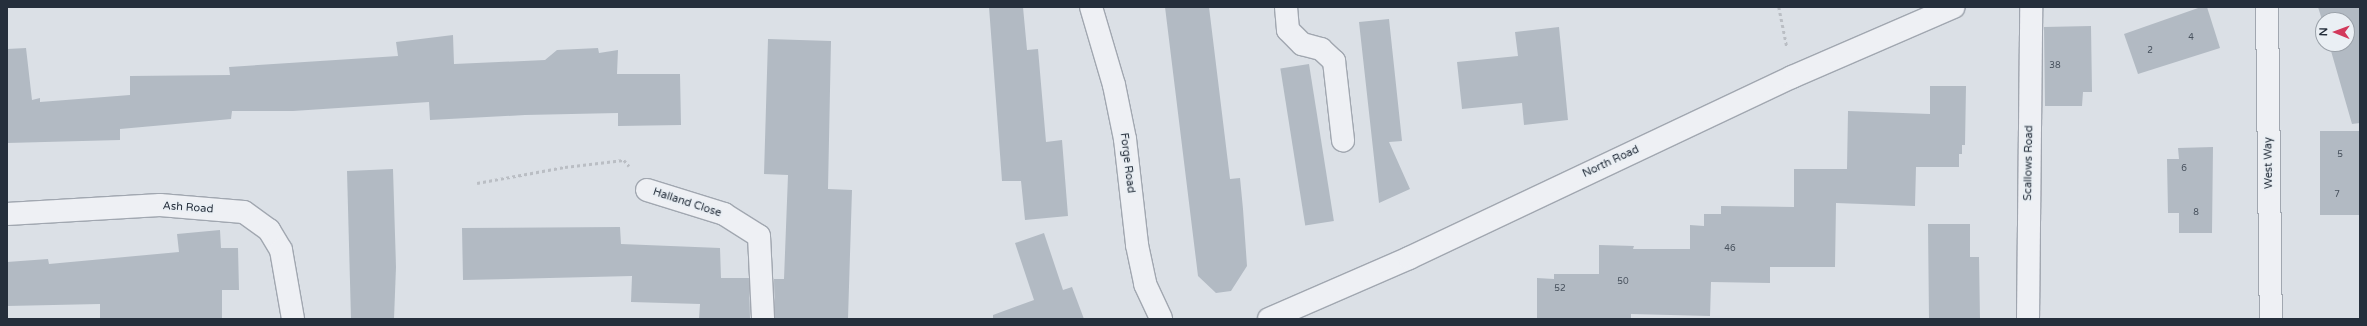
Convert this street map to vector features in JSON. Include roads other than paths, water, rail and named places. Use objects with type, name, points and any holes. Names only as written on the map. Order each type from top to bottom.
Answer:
[{"type":"street","name":"Forge Road","points":[[1091,7],[1114,85],[1125,139],[1137,245],[1145,284],[1161,319]]},
{"type":"street","points":[[1286,7],[1288,30],[1302,44],[1321,49],[1334,61],[1343,140]]},
{"type":"street","name":"North Road","points":[[1269,319],[1408,258],[1792,77],[1954,7]]},
{"type":"street","name":"Scallows Road","points":[[2028,319],[2031,7]]},
{"type":"street","name":"West Way","points":[[2266,7],[2271,319]]},
{"type":"street","name":"Halland Close","points":[[647,190],[724,214],[759,236],[763,319]]},
{"type":"street","name":"Ash Road","points":[[7,214],[160,205],[244,212],[269,230],[281,250],[293,319]]}]
